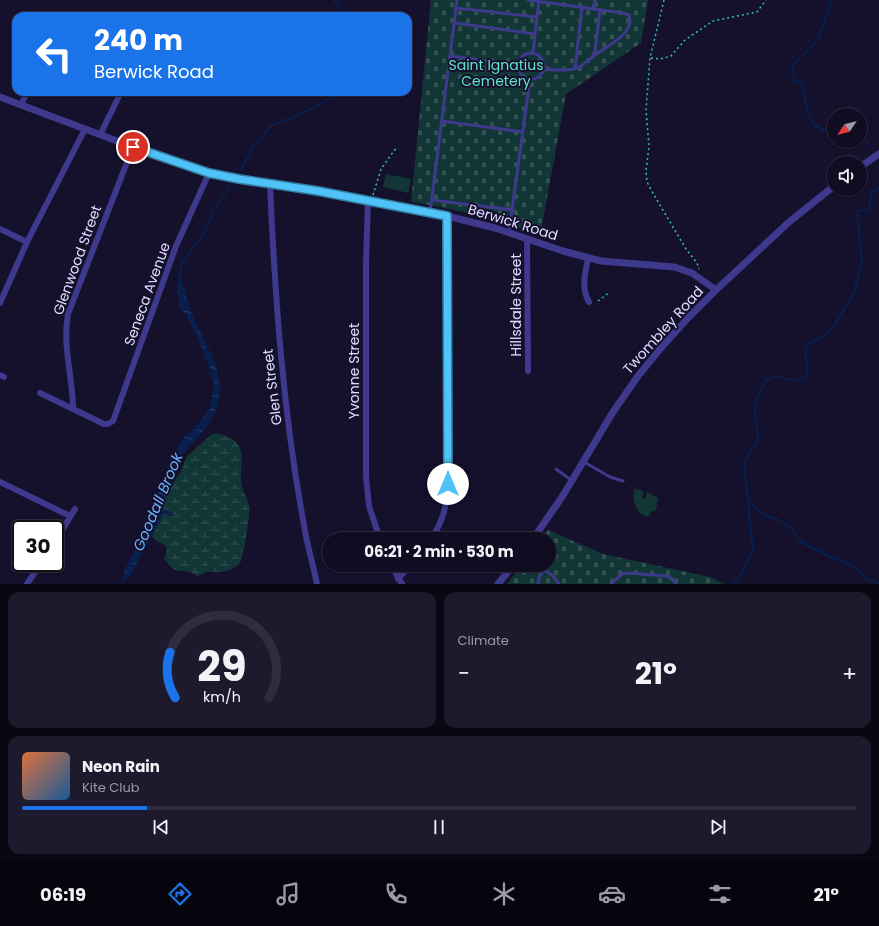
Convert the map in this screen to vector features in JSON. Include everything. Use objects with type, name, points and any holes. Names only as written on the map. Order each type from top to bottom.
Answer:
[{"type":"street","points":[[21,105],[25,96]]},
{"type":"street","points":[[100,135],[119,96]]},
{"type":"street","name":"Berwick Road","points":[[0,97],[133,147],[209,173],[447,216],[509,232],[588,259],[674,267],[701,278],[716,290]]},
{"type":"street","points":[[0,303],[27,242],[85,129]]},
{"type":"street","name":"Glenwood Street","points":[[73,409],[72,385],[66,345],[68,314],[133,147]]},
{"type":"street","points":[[867,163],[879,154]]},
{"type":"street","name":"Seneca Avenue","points":[[73,409],[104,424],[111,423],[116,417],[176,246],[209,173]]},
{"type":"street","name":"Glen Street","points":[[270,184],[274,267],[282,367],[296,483],[317,584]]},
{"type":"street","name":"Twombley Road","points":[[537,532],[553,511],[584,462],[613,412],[638,376],[677,330],[716,290],[789,222],[827,192]]},
{"type":"street","name":"Yvonne Street","points":[[370,201],[366,263],[366,471],[369,506],[378,532]]},
{"type":"street","points":[[436,532],[442,520],[448,484],[447,216]]},
{"type":"street","points":[[0,229],[27,242]]},
{"type":"street","name":"Hillsdale Street","points":[[527,239],[528,371]]},
{"type":"street","points":[[588,259],[584,290],[588,302]]},
{"type":"street","points":[[40,393],[73,409]]},
{"type":"street","points":[[0,482],[70,516]]},
{"type":"street","points":[[64,526],[75,509]]},
{"type":"street","points":[[27,584],[35,572]]},
{"type":"street","points":[[395,572],[400,581],[406,572]]},
{"type":"street","points":[[498,584],[507,572]]},
{"type":"lane","points":[[430,213],[457,0]]},
{"type":"lane","points":[[528,0],[629,15],[630,22],[623,36],[591,59],[574,69],[544,69]]},
{"type":"lane","points":[[593,9],[595,0]]},
{"type":"lane","points":[[533,52],[539,1]]},
{"type":"lane","points":[[574,69],[582,7]]},
{"type":"lane","points":[[456,8],[537,17]]},
{"type":"lane","points":[[591,59],[595,50],[600,10]]},
{"type":"lane","points":[[454,23],[535,34]]},
{"type":"lane","points":[[533,52],[541,57],[544,62],[544,69],[539,77],[530,79],[522,74],[518,65],[519,60],[526,53],[533,52]]},
{"type":"lane","points":[[451,56],[518,65]]},
{"type":"lane","points":[[509,232],[530,79]]},
{"type":"lane","points":[[442,121],[523,132]]},
{"type":"lane","points":[[432,200],[513,210]]},
{"type":"lane","points":[[584,462],[610,477],[623,482]]},
{"type":"lane","points":[[556,469],[572,481]]},
{"type":"lane","points":[[538,584],[539,578],[544,570],[553,576],[559,584]]},
{"type":"lane","points":[[611,584],[622,574],[628,573],[667,576],[672,578],[676,584]]},
{"type":"path","points":[[664,0],[650,58],[646,110],[646,126],[649,146],[646,171],[647,182],[676,232],[697,263],[701,278]]},
{"type":"path","points":[[650,58],[660,59],[670,56],[686,40],[712,21],[757,12],[766,0]]},
{"type":"path","points":[[370,201],[380,172],[396,148]]},
{"type":"path","points":[[598,301],[610,292]]},
{"type":"green space","name":"Saint Ignatius Cemetery","points":[[431,0],[648,0],[641,43],[566,94],[540,236],[509,224],[477,215],[411,202]]},
{"type":"green space","points":[[386,174],[411,179],[408,193],[383,187]]},
{"type":"green space","points":[[212,434],[219,434],[227,437],[239,446],[242,458],[241,484],[249,506],[249,516],[245,545],[240,563],[236,567],[227,571],[205,572],[197,576],[191,572],[174,570],[164,559],[167,549],[165,545],[155,540],[152,536],[162,515],[165,513],[176,516],[163,508],[165,495],[180,473],[187,456]]},
{"type":"green space","points":[[637,489],[644,491],[642,498],[645,499],[647,492],[658,498],[656,510],[651,512],[648,517],[640,513],[634,502],[634,490]]},
{"type":"green space","points":[[556,533],[603,554],[710,577],[724,584],[507,584],[516,572],[556,572]]},
{"type":"water","points":[[180,275],[188,304],[216,366],[220,385],[219,401],[208,425],[183,453],[177,463],[172,483],[164,498],[163,508],[177,516],[165,513],[162,515],[132,573],[122,583],[125,569],[142,537],[171,458],[185,436],[200,422],[211,405],[214,384],[208,365],[197,336],[187,317],[179,306],[177,284]]},
{"type":"waterway","name":"Goodall Brook","points":[[334,0],[343,12]]},
{"type":"waterway","points":[[827,129],[824,130],[814,125],[810,118],[801,83],[794,80],[793,65],[817,41],[832,0]]},
{"type":"waterway","name":"Goodall Brook","points":[[241,170],[253,147],[272,125],[301,114],[334,96]]},
{"type":"waterway","points":[[867,142],[870,146]]},
{"type":"waterway","name":"Goodall Brook","points":[[179,277],[182,263],[204,234],[214,209],[230,187]]},
{"type":"waterway","points":[[733,584],[743,571],[753,550],[744,463],[750,452],[757,444],[758,438],[755,412],[757,397],[765,381],[775,376],[792,380],[802,379],[808,373],[805,348],[809,344],[827,334],[832,329],[854,291],[862,264],[857,212],[859,210],[866,211],[869,209],[871,195],[877,188],[879,190]]},
{"type":"waterway","points":[[749,499],[756,508],[766,515],[779,520],[790,527],[801,542],[835,559],[849,564],[860,571],[866,579],[879,583]]},
{"type":"route","points":[[133,147],[209,173],[368,200],[447,216],[448,484]]}]
